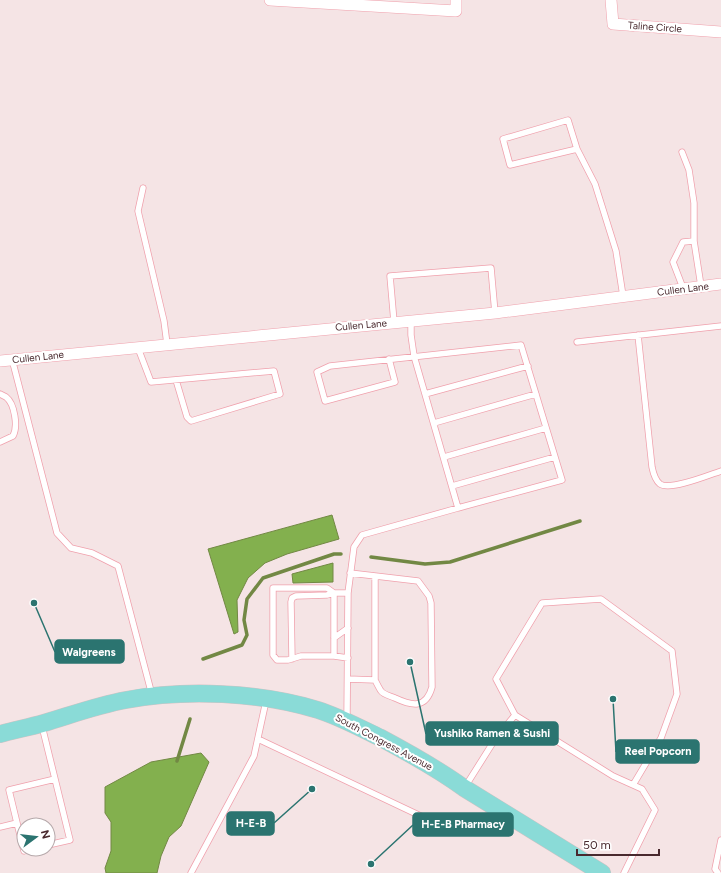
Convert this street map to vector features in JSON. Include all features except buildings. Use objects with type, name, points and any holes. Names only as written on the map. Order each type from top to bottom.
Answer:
[{"type":"main road","name":"South Congress Avenue","points":[[0,734],[125,700],[153,696],[230,695],[266,698],[317,710],[347,721],[396,746],[602,873]]},
{"type":"street","points":[[270,0],[310,1],[456,11],[456,0]]},
{"type":"street","name":"Taline Circle","points":[[612,0],[613,24],[721,32]]},
{"type":"street","name":"Cullen Lane","points":[[3,359],[495,313],[721,284]]},
{"type":"lane","points":[[577,148],[510,165],[503,139],[568,120],[577,148],[595,184],[616,251],[623,296]]},
{"type":"lane","points":[[682,152],[689,170],[693,196],[694,241],[701,286]]},
{"type":"lane","points":[[142,188],[138,212],[164,321],[167,344]]},
{"type":"lane","points":[[683,288],[673,262],[684,242],[694,241]]},
{"type":"lane","points":[[394,322],[390,276],[491,268],[495,313]]},
{"type":"lane","points":[[411,321],[414,356],[458,508]]},
{"type":"lane","points":[[577,342],[721,326]]},
{"type":"lane","points":[[638,335],[652,467],[656,479],[660,484],[667,486],[690,481],[721,471]]},
{"type":"lane","points":[[347,721],[348,593],[354,547],[362,535],[562,480],[522,345],[414,356],[330,366],[317,372],[325,401],[395,382],[389,359]]},
{"type":"lane","points":[[138,347],[151,382],[274,372],[280,394],[191,421],[187,417],[176,380]]},
{"type":"lane","points":[[3,359],[57,532],[71,548],[92,553],[118,566],[153,696]]},
{"type":"lane","points":[[425,394],[528,366]]},
{"type":"lane","points":[[0,394],[6,397],[9,401],[14,413],[17,428],[13,436],[0,442]]},
{"type":"lane","points":[[434,423],[536,394]]},
{"type":"lane","points":[[444,457],[546,428]]},
{"type":"lane","points":[[452,486],[555,457]]},
{"type":"lane","points":[[350,574],[376,576],[418,581],[429,596],[431,603],[432,687],[430,695],[424,702],[408,704],[382,692],[375,680],[376,576]]},
{"type":"lane","points":[[334,593],[327,588],[273,588],[273,654],[277,660],[301,656],[334,656],[348,658]]},
{"type":"lane","points":[[334,593],[334,656]]},
{"type":"lane","points":[[292,658],[292,598],[296,596],[348,593]]},
{"type":"lane","points":[[624,873],[655,810],[642,789],[633,785],[613,776],[515,715],[496,679],[542,604],[601,599],[672,651],[677,694],[661,738],[633,785]]},
{"type":"lane","points":[[334,638],[348,628]]},
{"type":"lane","points":[[348,679],[375,680]]},
{"type":"lane","points":[[191,873],[254,756],[266,698]]},
{"type":"lane","points":[[464,788],[494,741],[515,715]]},
{"type":"lane","points":[[42,723],[70,840],[56,843]]},
{"type":"lane","points":[[258,739],[444,827]]},
{"type":"lane","points":[[16,819],[9,790],[55,778]]},
{"type":"lane","points":[[0,827],[16,823]]},
{"type":"lane","points":[[718,873],[715,870],[721,840]]},
{"type":"shaded area","points":[[332,515],[339,539],[287,554],[265,563],[248,578],[237,600],[238,632],[234,634],[208,549]]},
{"type":"shaded area","points":[[333,563],[333,582],[293,583],[292,574]]},
{"type":"shaded area","points":[[201,753],[209,762],[181,826],[169,837],[161,856],[157,873],[106,873],[105,868],[111,851],[111,822],[105,813],[105,787],[151,762]]},
{"type":"waterway","points":[[371,557],[425,564],[450,562],[580,521]]},
{"type":"waterway","points":[[203,659],[242,645],[247,635],[244,620],[247,599],[263,578],[334,554],[341,554]]},
{"type":"waterway","points":[[177,761],[190,719]]},
{"type":"place","name":"Walgreens","points":[[34,603]]},
{"type":"place","name":"Yushiko Ramen & Sushi","points":[[410,662]]},
{"type":"place","name":"Reel Popcorn","points":[[613,699]]},
{"type":"place","name":"H-E-B","points":[[312,789]]},
{"type":"place","name":"H-E-B Pharmacy","points":[[371,864]]}]
